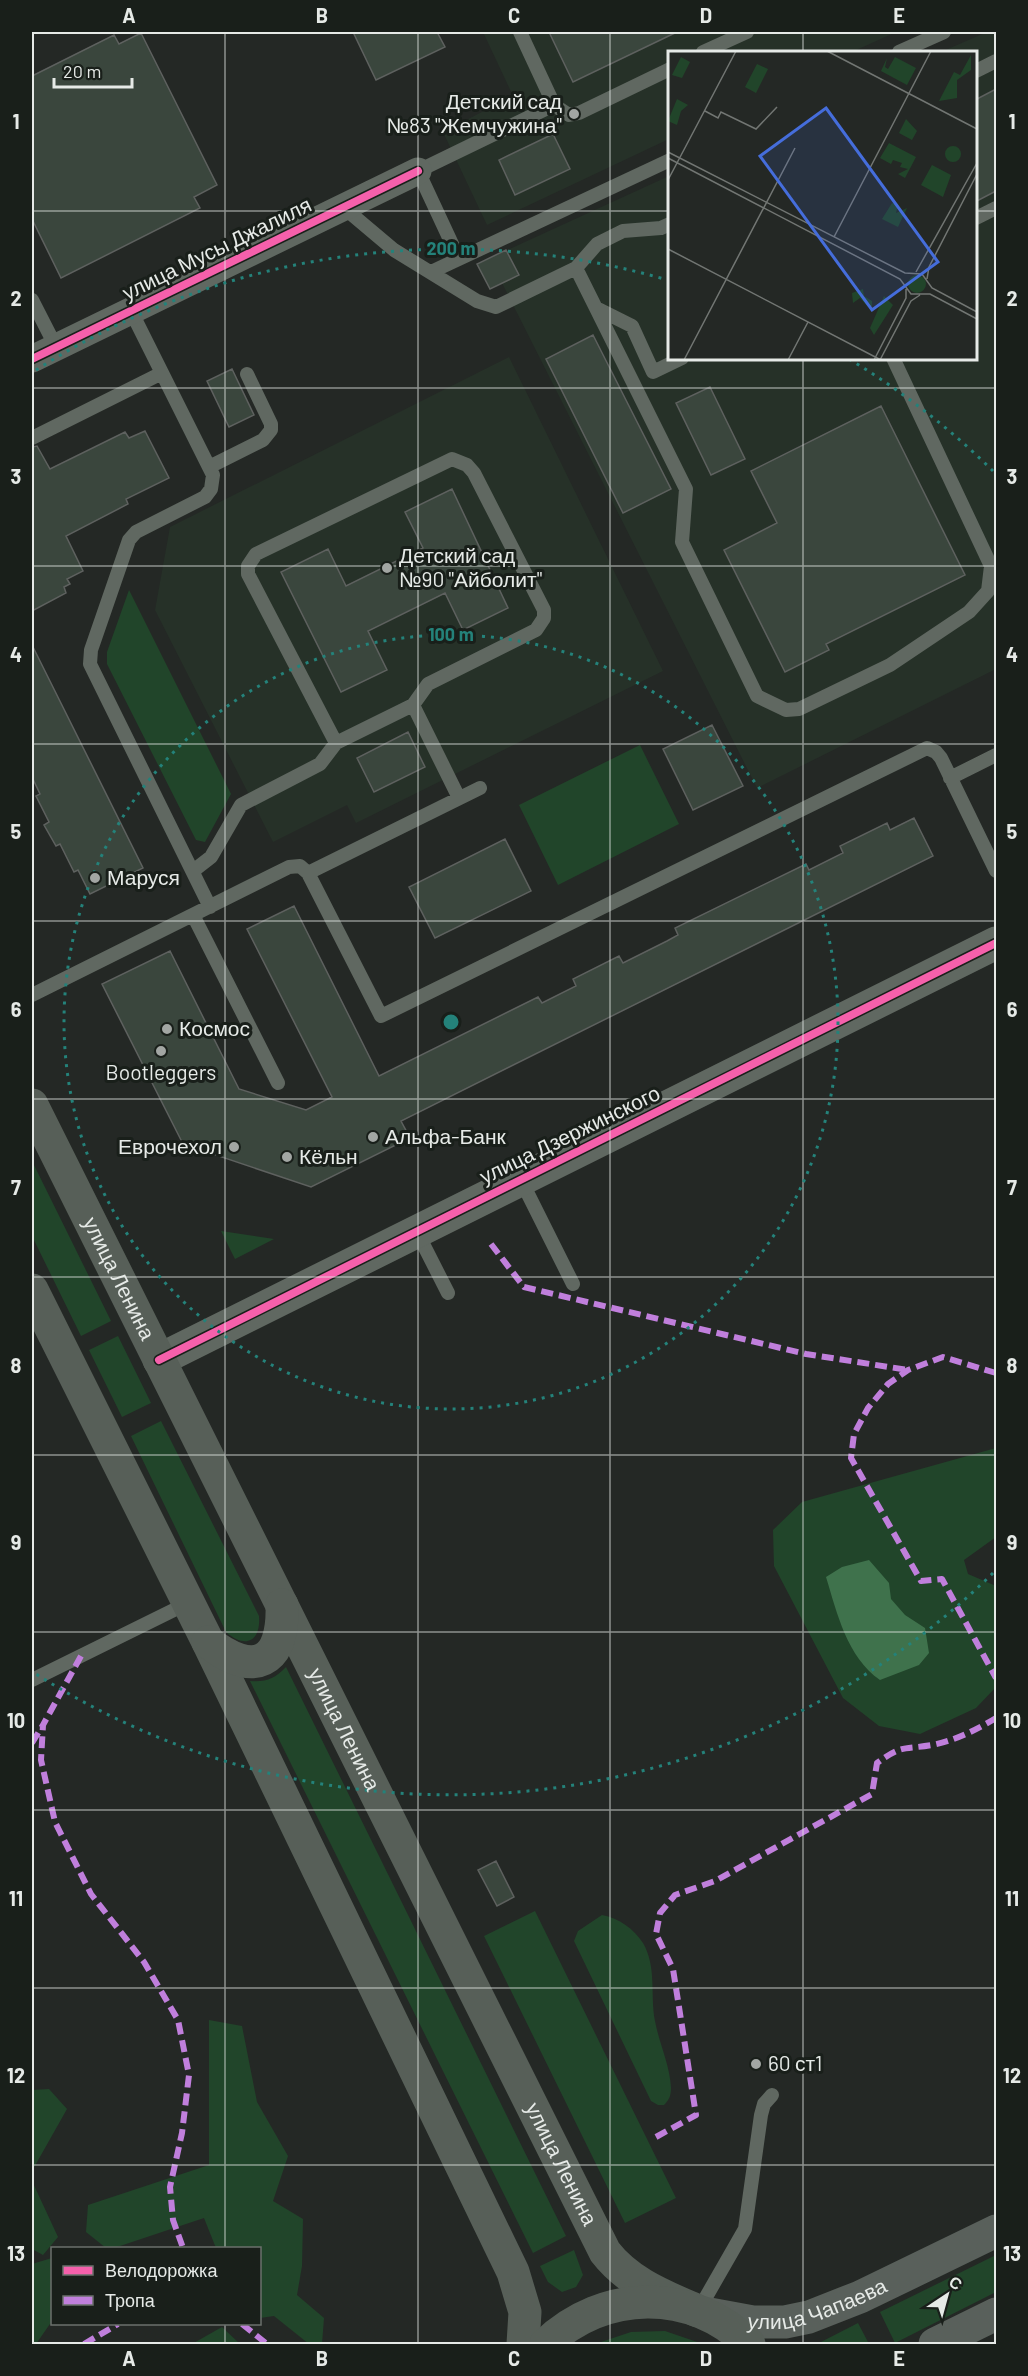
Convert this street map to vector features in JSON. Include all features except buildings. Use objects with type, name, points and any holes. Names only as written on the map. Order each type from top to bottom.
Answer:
[{"type":"main road","name":"улица Ленина","points":[[32,1105],[605,2252],[615,2265],[644,2286],[698,2311]]},
{"type":"main road","points":[[32,1290],[208,1642],[513,2271],[525,2312],[523,2344]]},
{"type":"main road","points":[[208,1642],[238,1661],[249,1663],[261,1660],[277,1644],[283,1626],[282,1605]]},
{"type":"main road","name":"улица Чапаева","points":[[698,2311],[753,2322],[785,2322],[809,2317],[860,2297],[996,2231]]},
{"type":"main road","points":[[546,2344],[582,2317],[608,2306],[635,2302],[663,2302],[698,2311],[729,2327],[749,2344]]},
{"type":"main road","points":[[935,2344],[996,2314]]},
{"type":"street","name":"улица Мусы Джалиля","points":[[32,359],[418,171]]},
{"type":"street","name":"улица Дзержинского","points":[[159,1360],[996,943]]},
{"type":"lane","points":[[519,32],[554,105],[569,115],[579,113],[668,69]]},
{"type":"lane","points":[[705,51],[747,32]]},
{"type":"lane","points":[[901,51],[944,32]]},
{"type":"lane","points":[[977,70],[996,61]]},
{"type":"lane","points":[[459,259],[418,171],[554,105]]},
{"type":"lane","points":[[431,272],[668,160]]},
{"type":"lane","points":[[343,207],[394,250],[477,301],[496,307],[576,268],[597,244],[623,231],[661,228],[668,224]]},
{"type":"lane","points":[[977,217],[996,208]]},
{"type":"lane","points":[[576,268],[686,489],[681,542],[757,696],[769,704],[786,710],[799,709],[890,665],[969,612],[988,591],[991,566],[894,360]]},
{"type":"lane","points":[[32,300],[56,347]]},
{"type":"lane","points":[[596,308],[632,326],[653,372],[678,360]]},
{"type":"lane","points":[[131,311],[213,475],[211,489],[205,497],[136,532],[129,540],[90,650],[90,664],[210,907]]},
{"type":"lane","points":[[32,438],[162,373]]},
{"type":"lane","points":[[209,467],[263,440],[271,430],[271,424],[247,374]]},
{"type":"lane","points":[[193,871],[211,857],[241,805],[313,770],[336,743],[413,705],[428,684],[536,630],[544,618],[544,610],[474,473],[467,465],[452,459],[256,554],[250,560],[248,574],[336,743]]},
{"type":"lane","points":[[413,705],[459,798]]},
{"type":"lane","points":[[32,994],[289,867],[300,866],[308,873],[381,1016],[918,750],[927,748],[936,752],[996,871]]},
{"type":"lane","points":[[950,778],[996,755]]},
{"type":"lane","points":[[308,873],[480,788]]},
{"type":"lane","points":[[193,915],[278,1083]]},
{"type":"lane","points":[[522,1180],[573,1284]]},
{"type":"lane","points":[[417,1232],[448,1293]]},
{"type":"lane","points":[[32,1680],[188,1603]]},
{"type":"lane","points":[[698,2311],[745,2229],[761,2115],[764,2104],[772,2095]]},
{"type":"shaded area","name":"Детский сад №83 \"Жемчужина\"","points":[[483,32],[896,32],[854,51],[668,51],[668,139],[487,225],[443,132],[513,96]]},
{"type":"shaded area","points":[[987,32],[996,32],[996,669],[757,788],[502,283],[490,289],[477,264],[668,176],[668,360],[977,360],[977,51],[943,51]]},
{"type":"shaded area","name":"Детский сад №90 \"Айболит\"","points":[[509,357],[663,671],[356,823],[347,805],[273,842],[155,610],[170,527]]},
{"type":"shaded area","points":[[129,590],[231,794],[205,842],[196,840],[107,664],[107,652]]},
{"type":"shaded area","points":[[640,745],[679,824],[558,885],[519,805]]},
{"type":"shaded area","points":[[32,1161],[111,1321],[81,1336],[32,1236]]},
{"type":"shaded area","points":[[221,1231],[274,1239],[235,1259]]},
{"type":"shaded area","points":[[118,1336],[151,1403],[122,1417],[89,1350]]},
{"type":"shaded area","points":[[161,1421],[259,1616],[257,1632],[250,1640],[239,1640],[226,1632],[131,1436]]},
{"type":"shaded area","points":[[996,1448],[996,1537],[964,1560],[968,1574],[996,1586],[996,1687],[976,1708],[920,1734],[879,1726],[843,1698],[774,1566],[773,1530],[802,1502]]},
{"type":"shaded area","points":[[869,1560],[889,1583],[891,1599],[905,1615],[925,1628],[929,1653],[919,1665],[880,1680],[859,1659],[851,1647],[839,1619],[826,1577],[842,1567]]},
{"type":"shaded area","points":[[286,1667],[566,2236],[533,2253],[250,1681],[270,1679]]},
{"type":"shaded area","points":[[535,1911],[676,2198],[625,2223],[484,1936]]},
{"type":"shaded area","points":[[602,1915],[620,1921],[631,1929],[643,1943],[647,1952],[652,1971],[655,2021],[667,2062],[671,2088],[670,2096],[664,2105],[651,2101],[574,1941],[578,1931]]},
{"type":"shaded area","points":[[209,2020],[242,2026],[257,2102],[288,2156],[273,2201],[303,2219],[302,2266],[297,2295],[324,2318],[322,2344],[309,2344],[274,2316],[261,2318],[261,2247],[216,2247],[204,2218],[117,2247],[105,2247],[86,2232],[88,2205],[209,2165]]},
{"type":"shaded area","points":[[49,2089],[67,2109],[32,2171],[32,2090]]},
{"type":"shaded area","points":[[32,2181],[58,2237],[43,2255],[32,2249]]},
{"type":"shaded area","points":[[574,2250],[583,2275],[576,2287],[562,2292],[548,2282],[540,2266]]},
{"type":"shaded area","points":[[996,2255],[996,2292],[895,2343],[880,2312]]},
{"type":"shaded area","points":[[51,2258],[51,2322],[36,2344],[32,2342],[32,2264]]},
{"type":"shaded area","points":[[858,2323],[869,2344],[816,2344],[819,2343]]},
{"type":"shaded area","points":[[222,2327],[240,2344],[192,2344]]},
{"type":"shaded area","points":[[665,2331],[703,2344],[595,2344],[631,2332]]},
{"type":"marked path","points":[[491,1244],[524,1287],[806,1354],[908,1370]]},
{"type":"marked path","points":[[996,1373],[943,1357],[908,1370],[888,1384],[868,1408],[854,1434],[851,1458],[921,1581],[942,1579],[996,1678]]},
{"type":"marked path","points":[[81,1656],[43,1725],[41,1760],[55,1822],[91,1894],[144,1962],[178,2020],[189,2075],[182,2133],[170,2187],[173,2220],[183,2247]]},
{"type":"marked path","points":[[656,2137],[696,2115],[673,1969],[656,1934],[660,1913],[675,1895],[715,1881],[872,1794],[877,1763],[892,1753],[949,1741],[996,1718]]},
{"type":"marked path","points":[[32,1743],[43,1725]]},
{"type":"marked path","points":[[84,2344],[116,2325]]},
{"type":"marked path","points":[[243,2325],[267,2344]]},
{"type":"cycle path","points":[[32,359],[418,171]]},
{"type":"cycle path","points":[[159,1360],[996,943]]},
{"type":"place","name":"Детский сад №83 \"Жемчужина\"","points":[[574,114]]},
{"type":"place","name":"Детский сад №90 \"Айболит\"","points":[[387,568]]},
{"type":"place","name":"Маруся","points":[[95,878]]},
{"type":"place","name":"Космос","points":[[167,1029]]},
{"type":"place","name":"Bootleggers","points":[[161,1051]]},
{"type":"place","name":"Альфа-Банк","points":[[373,1137]]},
{"type":"place","name":"Еврочехол","points":[[234,1147]]},
{"type":"place","name":"Кёльн","points":[[287,1157]]},
{"type":"place","name":"60 ст1","points":[[756,2064]]}]
